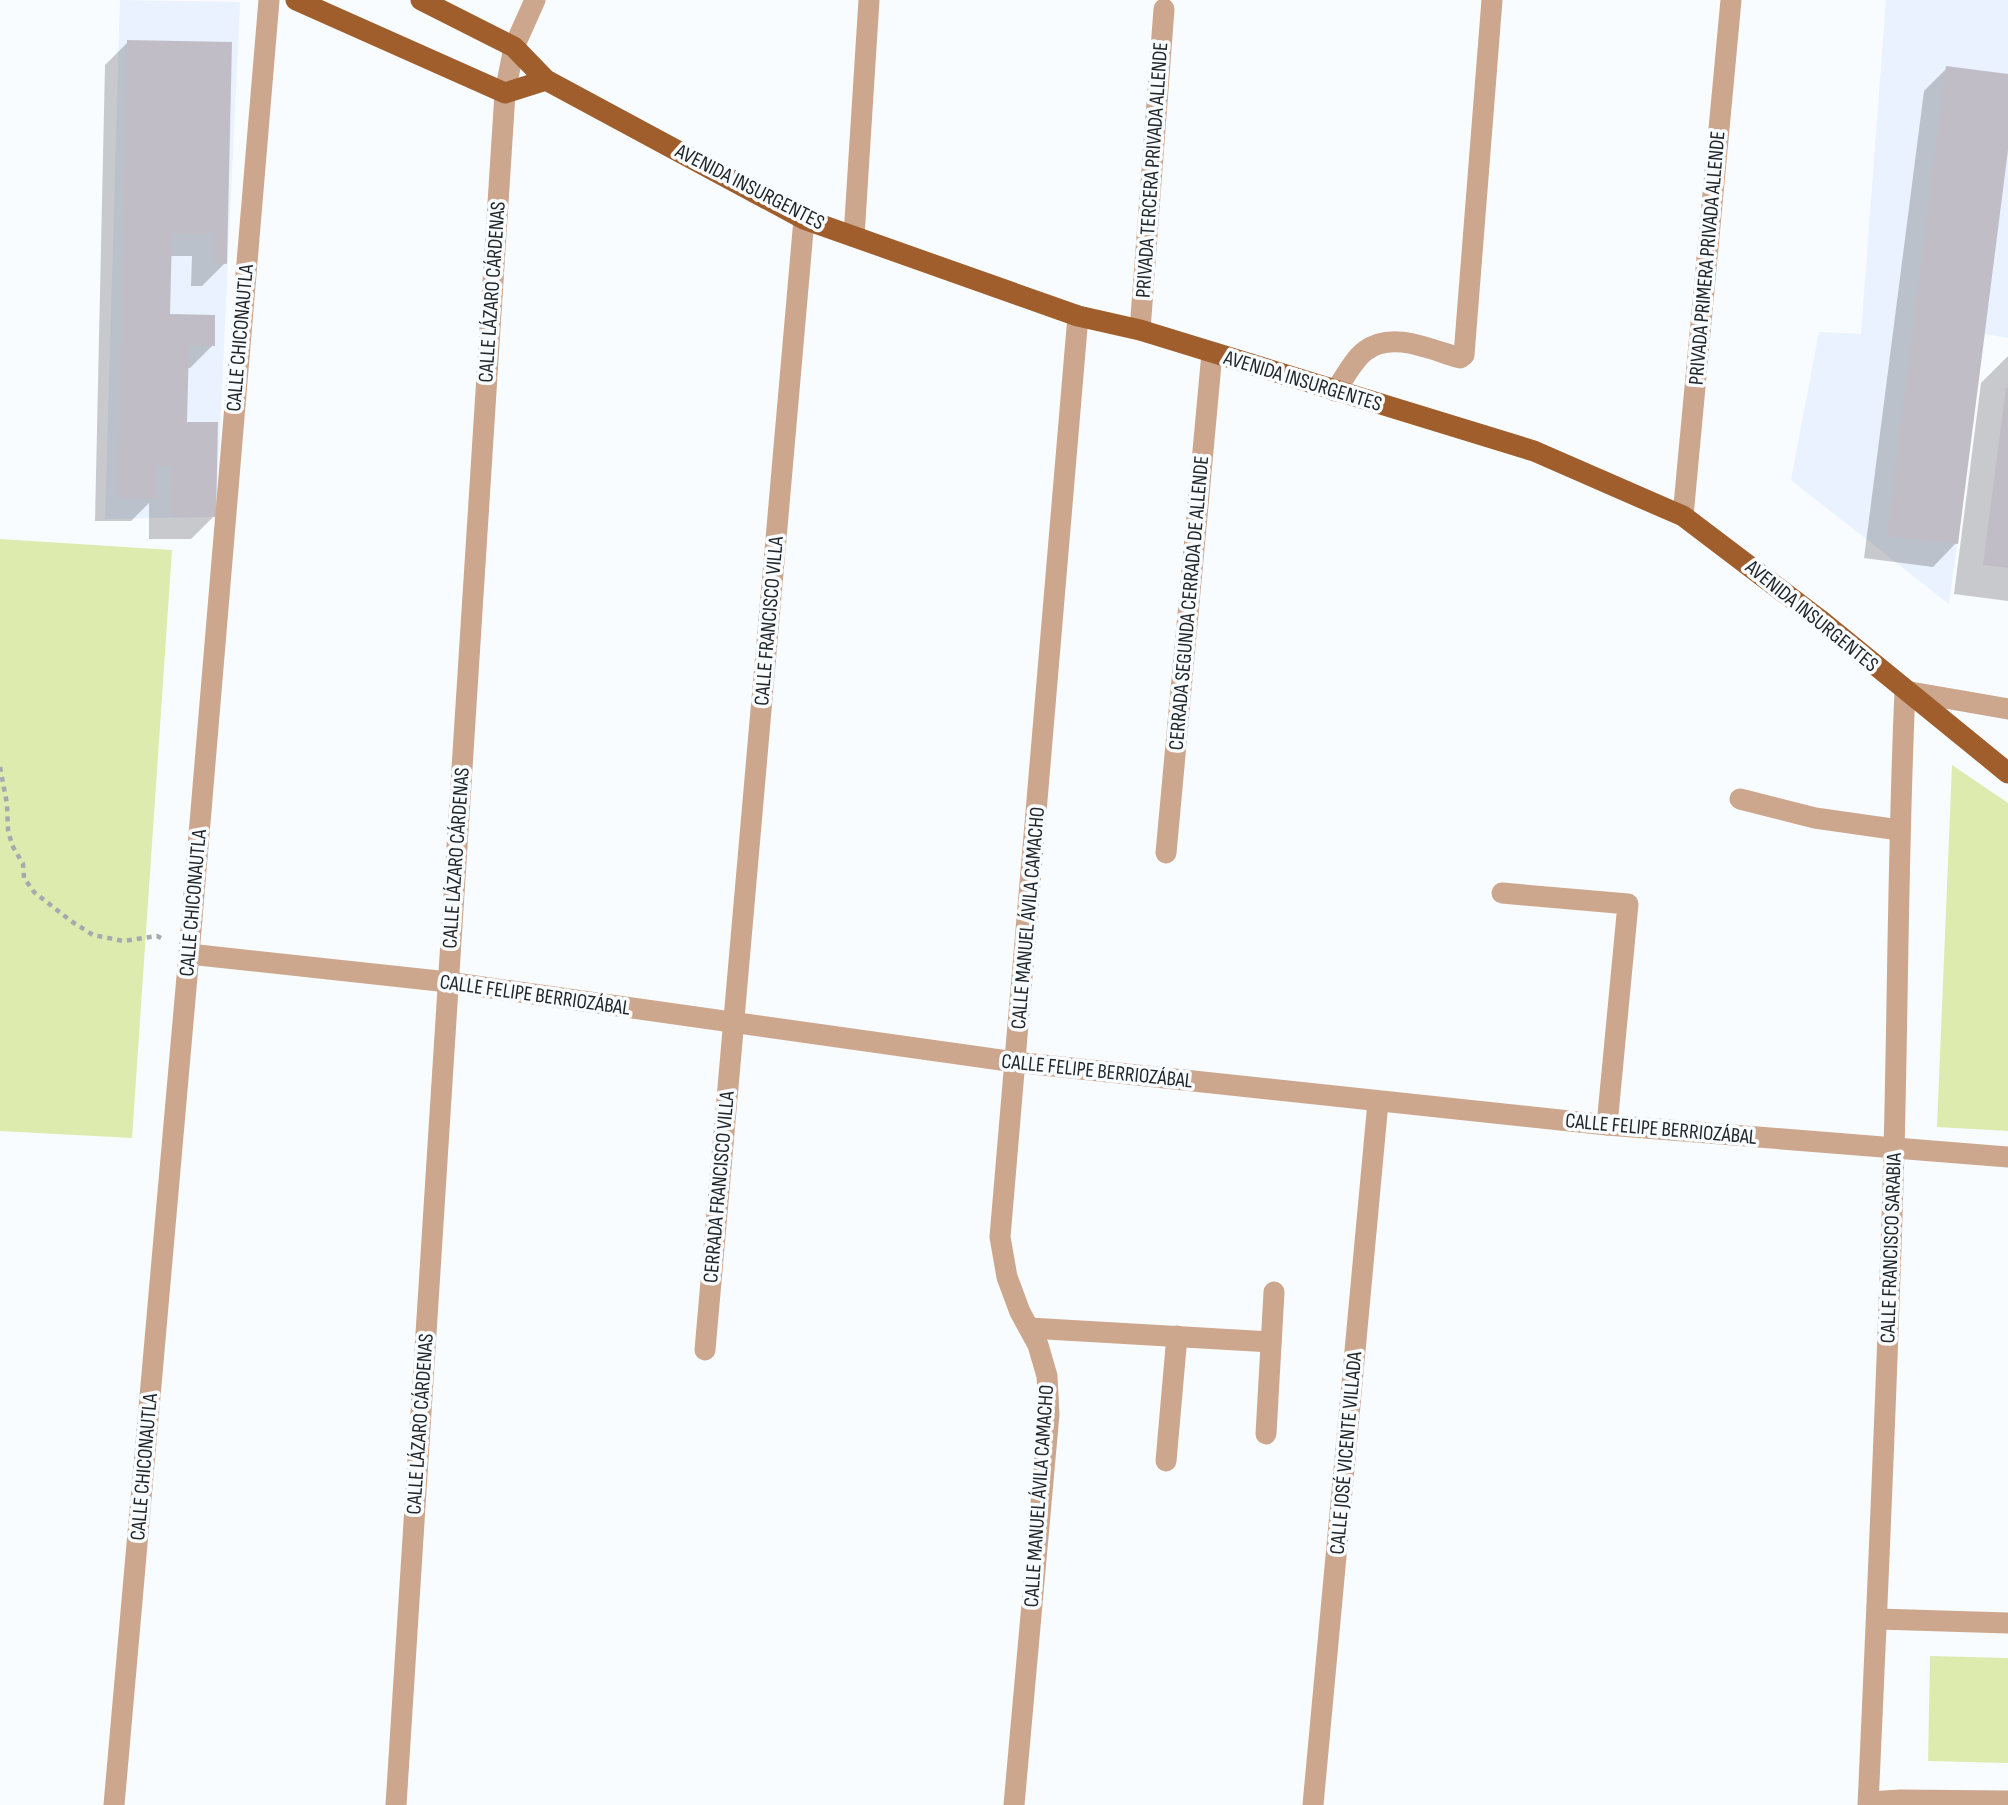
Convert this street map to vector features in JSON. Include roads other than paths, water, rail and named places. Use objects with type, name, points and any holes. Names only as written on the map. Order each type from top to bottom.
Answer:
[{"type":"main road","points":[[296,0],[505,93],[546,80]]},
{"type":"main road","name":"AVENIDA INSURGENTES","points":[[421,0],[514,47],[546,80],[804,219],[1078,316],[1140,330],[1534,451],[1684,516],[1819,620],[2008,773]]},
{"type":"street","name":"CALLE CHICONAUTLA","points":[[114,1805],[269,0]]},
{"type":"street","name":"CALLE LÁZARO CÁRDENAS","points":[[396,1805],[505,93],[514,47],[535,0]]},
{"type":"street","points":[[854,236],[869,0]]},
{"type":"street","points":[[1335,391],[1364,352],[1383,342],[1406,342],[1460,358],[1464,355],[1492,0]]},
{"type":"street","name":"PRIVADA PRIMERA PRIVADA ALLENDE","points":[[1684,516],[1731,0]]},
{"type":"street","name":"PRIVADA TERCERA PRIVADA ALLENDE","points":[[1140,330],[1164,9]]},
{"type":"street","name":"CALLE FRANCISCO VILLA","points":[[734,1023],[804,219]]},
{"type":"street","name":"CALLE MANUEL ÁVILA CAMACHO","points":[[1014,1805],[1049,1414],[1047,1376],[1038,1345],[1020,1312],[1007,1277],[1000,1237],[1078,316]]},
{"type":"street","name":"CERRADA SEGUNDA CERRADA DE ALLENDE","points":[[1166,853],[1212,353]]},
{"type":"street","points":[[1905,691],[2008,709]]},
{"type":"street","name":"CALLE FRANCISCO SARABIA","points":[[1868,1803],[1878,1619],[1894,1149],[1899,830],[1905,691]]},
{"type":"street","points":[[1740,799],[1815,818],[1899,830]]},
{"type":"street","points":[[1502,893],[1628,904],[1607,1125]]},
{"type":"street","name":"CALLE FELIPE BERRIOZÁBAL","points":[[189,954],[448,982],[1015,1062],[1607,1125],[2008,1157]]},
{"type":"street","name":"CERRADA FRANCISCO VILLA","points":[[705,1350],[734,1023]]},
{"type":"street","name":"CALLE JOSÉ VICENTE VILLADA","points":[[1313,1805],[1378,1102]]},
{"type":"street","points":[[1266,1434],[1274,1292]]},
{"type":"street","points":[[1029,1328],[1271,1342]]},
{"type":"street","points":[[1166,1461],[1177,1336]]},
{"type":"street","points":[[1878,1619],[2008,1623]]},
{"type":"street","points":[[1868,1803],[1900,1800],[2008,1801]]}]
